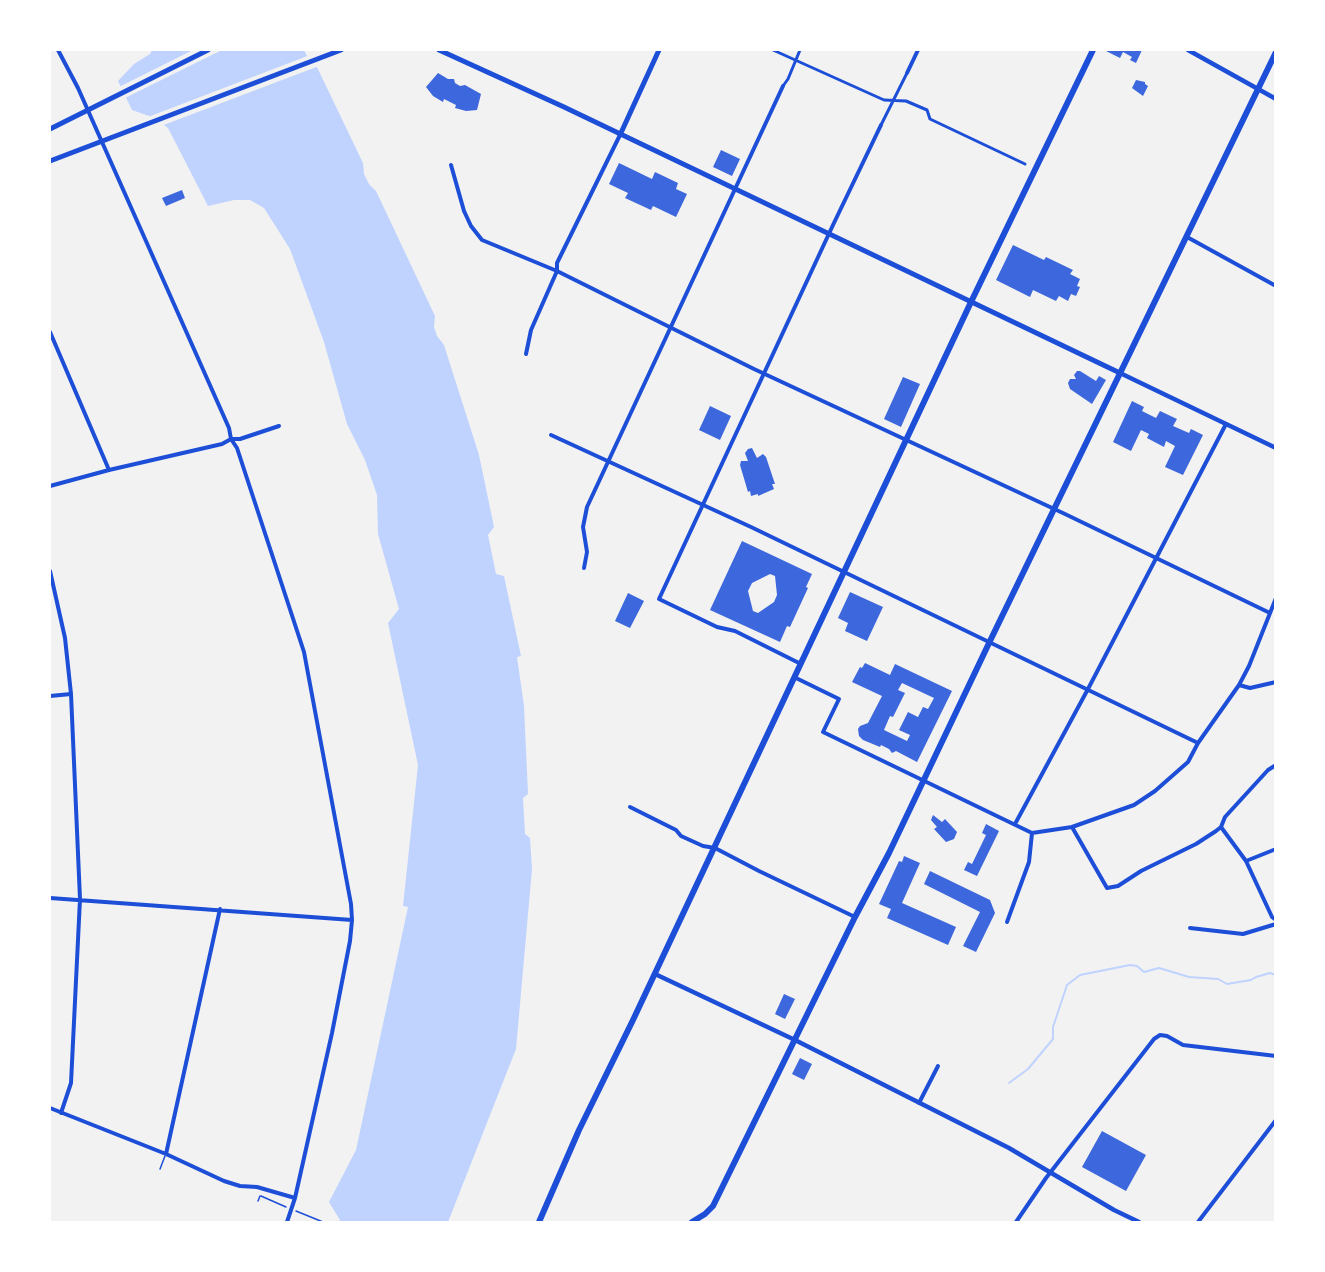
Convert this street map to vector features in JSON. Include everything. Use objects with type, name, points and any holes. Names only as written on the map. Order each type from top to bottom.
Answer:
[{"type":"main road","points":[[50,129],[208,50]]},
{"type":"main road","points":[[50,161],[341,50]]},
{"type":"main road","points":[[439,50],[1120,374]]},
{"type":"main road","points":[[620,135],[659,50]]},
{"type":"main road","points":[[539,1222],[579,1130],[796,678],[971,302],[1093,50]]},
{"type":"main road","points":[[692,1222],[713,1206],[855,917],[889,853],[1275,52]]},
{"type":"street","points":[[58,50],[78,88],[225,417],[304,652],[351,904],[352,920],[334,1021],[295,1198],[287,1222]]},
{"type":"street","points":[[773,50],[884,100],[906,101],[927,110],[930,119],[1025,164]]},
{"type":"street","points":[[584,568],[587,552],[583,527],[587,507],[800,50]]},
{"type":"street","points":[[801,664],[735,631],[717,627],[659,599],[828,234],[918,50]]},
{"type":"street","points":[[1188,50],[1275,99]]},
{"type":"street","points":[[525,354],[531,330],[557,271],[557,262],[620,135]]},
{"type":"street","points":[[452,165],[464,211],[476,235],[482,240],[557,271],[764,374],[1270,613]]},
{"type":"street","points":[[1186,237],[1275,286]]},
{"type":"street","points":[[50,332],[109,470]]},
{"type":"street","points":[[1120,374],[1275,448]]},
{"type":"street","points":[[1015,824],[1226,424]]},
{"type":"street","points":[[50,486],[222,444],[231,439],[240,439],[279,426]]},
{"type":"street","points":[[551,435],[703,504],[1198,742]]},
{"type":"street","points":[[50,572],[65,638],[71,694],[80,900],[71,1083],[61,1113]]},
{"type":"street","points":[[796,678],[839,699],[823,732],[1032,833],[1072,827],[1134,805],[1155,791],[1188,762],[1198,742],[1239,685],[1253,657],[1275,598]]},
{"type":"street","points":[[1239,685],[1250,688],[1275,682]]},
{"type":"street","points":[[50,696],[71,694]]},
{"type":"street","points":[[1072,827],[1107,888],[1118,886],[1141,871],[1196,844],[1221,826],[1225,817],[1275,765]]},
{"type":"street","points":[[630,807],[676,830],[681,836],[703,846],[715,848],[855,917]]},
{"type":"street","points":[[1190,928],[1243,934],[1275,922],[1246,861],[1221,826]]},
{"type":"street","points":[[1007,922],[1029,862],[1032,833]]},
{"type":"street","points":[[1246,861],[1275,849]]},
{"type":"street","points":[[50,898],[352,920]]},
{"type":"street","points":[[166,1154],[220,909]]},
{"type":"street","points":[[655,974],[795,1040],[919,1103],[1052,1172],[1114,1210],[1139,1222]]},
{"type":"street","points":[[1016,1222],[1154,1039],[1160,1035],[1167,1036],[1183,1045],[1275,1056]]},
{"type":"street","points":[[919,1103],[938,1066]]},
{"type":"street","points":[[50,1108],[166,1154],[224,1181],[240,1186],[257,1187],[295,1198]]},
{"type":"street","points":[[1197,1222],[1275,1120]]},
{"type":"lane","points":[[160,1169],[166,1154]]},
{"type":"path","points":[[258,1201],[262,1193]]},
{"type":"water","points":[[152,50],[304,50],[310,62],[315,63],[363,163],[364,174],[376,191],[435,316],[434,327],[444,345],[479,455],[494,527],[488,535],[496,574],[504,576],[521,656],[517,657],[524,706],[528,794],[523,798],[525,834],[530,838],[532,869],[516,1049],[448,1222],[339,1222],[329,1202],[356,1150],[408,907],[403,906],[418,765],[388,623],[399,609],[378,534],[377,495],[365,460],[347,424],[324,342],[290,249],[264,208],[250,200],[234,200],[208,206],[168,128],[155,118],[132,110],[118,81]]},
{"type":"pier","points":[[193,50],[222,50],[123,99],[117,88]]},
{"type":"pier","points":[[310,55],[319,66],[161,126],[148,117]]},
{"type":"building","points":[[1107,50],[1142,50],[1136,63],[1130,60],[1132,57],[1123,52],[1120,58]]},
{"type":"building","points":[[438,73],[448,79],[454,79],[455,83],[460,86],[465,85],[481,94],[477,110],[466,111],[455,108],[456,105],[444,99],[443,102],[433,96],[426,87]]},
{"type":"building","points":[[1136,80],[1145,82],[1148,86],[1143,96],[1132,88]]},
{"type":"building","points":[[721,150],[740,159],[732,176],[713,167]]},
{"type":"building","points":[[619,163],[652,179],[655,172],[678,183],[676,189],[687,194],[676,217],[653,206],[651,210],[625,198],[628,193],[609,184]]},
{"type":"building","points":[[182,190],[185,198],[166,206],[162,198]]},
{"type":"building","points":[[1013,245],[1044,260],[1046,257],[1073,270],[1070,274],[1080,279],[1077,286],[1080,287],[1076,296],[1071,294],[1068,301],[1059,296],[1056,301],[1033,290],[1030,297],[996,280]]},
{"type":"building","points":[[1077,371],[1096,381],[1099,376],[1106,380],[1092,404],[1070,389],[1068,383],[1070,379],[1076,379],[1074,375]]},
{"type":"building","points":[[903,377],[920,384],[901,427],[884,419]]},
{"type":"building","points":[[1132,401],[1144,407],[1142,411],[1156,418],[1160,411],[1177,419],[1173,426],[1189,433],[1191,429],[1203,435],[1183,475],[1165,467],[1175,446],[1166,441],[1164,447],[1147,438],[1149,434],[1141,430],[1131,451],[1113,442]]},
{"type":"building","points":[[710,406],[731,416],[720,440],[699,430]]},
{"type":"building","points":[[752,448],[757,458],[763,454],[766,457],[775,484],[772,484],[774,489],[758,496],[758,494],[751,496],[750,491],[748,492],[740,465],[741,461],[748,461],[745,453]]},
{"type":"building","points":[[742,541],[812,574],[790,627],[787,626],[780,642],[710,610]],"holes":[[[770,574],[775,576],[777,595],[774,602],[758,613],[753,611],[748,591],[752,583]]]},
{"type":"building","points":[[850,592],[883,607],[867,641],[845,631],[848,623],[838,618]]},
{"type":"building","points":[[628,593],[644,601],[630,628],[615,621]]},
{"type":"building","points":[[865,663],[890,675],[895,664],[952,691],[917,762],[896,751],[892,753],[881,745],[880,747],[863,740],[859,736],[858,729],[868,723],[882,696],[852,682],[860,667],[862,668]],"holes":[[[902,683],[934,698],[928,709],[923,707],[918,717],[908,712],[899,730],[910,735],[907,741],[884,730],[905,693],[898,690]]]},
{"type":"building","points":[[933,815],[942,822],[945,819],[957,832],[954,839],[946,842],[934,829],[937,827],[931,820]]},
{"type":"building","points":[[986,824],[999,831],[977,876],[964,870],[968,862],[972,864],[986,835],[982,833]]},
{"type":"building","points":[[904,856],[920,863],[902,903],[956,927],[948,945],[887,918],[891,909],[879,904],[899,861],[902,862]]},
{"type":"building","points":[[930,871],[990,900],[995,913],[976,952],[963,946],[980,912],[924,884]]},
{"type":"building","points":[[784,994],[795,999],[785,1019],[775,1014]]},
{"type":"building","points":[[800,1058],[812,1064],[804,1080],[792,1074]]},
{"type":"building","points":[[1102,1131],[1146,1155],[1126,1191],[1082,1167]]},
{"type":"waterway","points":[[1009,1083],[1028,1069],[1053,1039],[1053,1027],[1067,985],[1080,975],[1130,965],[1137,966],[1144,972],[1159,968],[1189,977],[1218,979],[1227,984],[1251,980],[1270,973],[1276,975]]}]
